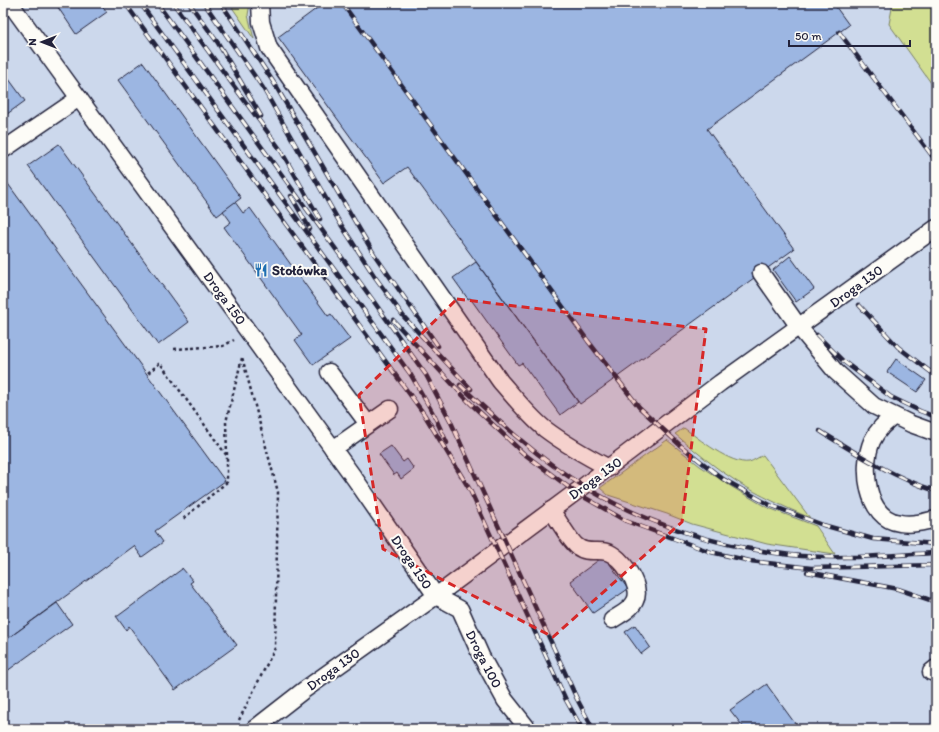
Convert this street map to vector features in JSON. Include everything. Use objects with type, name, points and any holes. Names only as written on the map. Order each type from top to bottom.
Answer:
[{"type":"lane","name":"Droga 150","points":[[10,3],[333,449],[436,596]]},
{"type":"lane","points":[[260,3],[261,22],[268,48],[500,381],[522,407],[544,428],[573,449],[608,468]]},
{"type":"lane","points":[[3,150],[79,98]]},
{"type":"lane","name":"Droga 130","points":[[254,729],[304,690],[436,596],[720,383],[936,228]]},
{"type":"lane","points":[[761,273],[798,327],[835,371],[874,406],[911,424],[936,433]]},
{"type":"lane","points":[[329,372],[368,424]]},
{"type":"lane","points":[[333,449],[390,409]]},
{"type":"lane","points":[[894,416],[880,427],[872,442],[867,459],[867,480],[872,499],[882,515],[898,523],[917,523],[936,518]]},
{"type":"lane","points":[[551,510],[576,547],[585,551],[596,550],[608,552],[617,557],[633,579],[637,594],[636,600],[632,606],[612,620]]},
{"type":"lane","name":"Droga 100","points":[[436,596],[460,609],[481,656],[505,700],[528,729]]},
{"type":"path","points":[[174,349],[223,346],[248,331]]},
{"type":"path","points":[[183,518],[227,482],[226,422],[248,331]]},
{"type":"path","points":[[238,720],[275,648],[278,492],[242,357]]},
{"type":"path","points":[[148,373],[160,363],[227,456]]},
{"type":"highlighted area","points":[[457,299],[706,329],[682,522],[553,637],[383,549],[359,395]]},
{"type":"shaded area","points":[[3,3],[936,3],[936,729],[3,729]]},
{"type":"green space","points":[[229,3],[250,3],[248,15],[254,39]]},
{"type":"green space","points":[[893,3],[936,3],[936,90],[889,24]]},
{"type":"green space","points":[[684,428],[715,450],[733,459],[742,462],[749,462],[763,455],[810,518],[754,492],[720,470],[675,434]]},
{"type":"green space","points":[[667,440],[700,466],[766,507],[816,526],[835,554],[767,544],[692,524],[667,514],[608,495],[600,488]]},
{"type":"building","points":[[55,3],[100,3],[107,12],[76,34]]},
{"type":"building","points":[[324,3],[833,3],[849,25],[707,129],[794,249],[580,404],[407,167],[384,183],[278,37]]},
{"type":"building","points":[[143,62],[241,198],[217,216],[118,80]]},
{"type":"building","points":[[3,71],[25,101],[3,117]]},
{"type":"building","points":[[59,144],[189,322],[158,345],[28,166]]},
{"type":"building","points":[[3,177],[225,481],[155,531],[163,542],[142,557],[134,546],[3,642]]},
{"type":"building","points":[[235,202],[243,213],[250,208],[328,316],[331,314],[350,339],[313,365],[295,340],[302,335],[224,227],[231,222],[223,211]]},
{"type":"building","points":[[790,256],[814,289],[796,302],[773,270]]},
{"type":"building","points":[[476,262],[578,402],[560,415],[522,363],[518,365],[470,298],[468,299],[453,278]]},
{"type":"building","points":[[896,359],[926,380],[917,392],[887,372]]},
{"type":"building","points":[[391,446],[403,462],[407,459],[414,469],[401,479],[397,473],[394,475],[379,454]]},
{"type":"building","points":[[604,556],[628,589],[593,613],[570,581]]},
{"type":"building","points":[[182,568],[193,581],[190,583],[237,645],[175,690],[129,626],[126,630],[116,616]]},
{"type":"building","points":[[57,603],[72,624],[3,674],[3,642]]},
{"type":"building","points":[[635,625],[650,647],[641,654],[625,632]]},
{"type":"building","points":[[767,684],[799,729],[745,729],[730,710]]},
{"type":"railway","points":[[125,3],[424,414],[470,490],[566,700],[582,729]]},
{"type":"railway","points":[[140,3],[411,375],[434,415],[447,443]]},
{"type":"railway","points":[[157,3],[426,375],[450,420],[577,699],[593,729]]},
{"type":"railway","points":[[173,3],[280,149],[320,219]]},
{"type":"railway","points":[[189,3],[218,43],[261,116]]},
{"type":"railway","points":[[204,3],[263,88],[340,223],[375,277],[404,317],[471,389]]},
{"type":"railway","points":[[221,3],[274,83],[374,254],[438,346]]},
{"type":"railway","points":[[342,3],[588,341],[639,407],[681,446],[723,479],[770,505],[823,525],[873,539],[936,544]]},
{"type":"railway","points":[[839,32],[936,161]]},
{"type":"railway","points":[[291,196],[310,229]]},
{"type":"railway","points":[[859,305],[898,347],[936,376]]},
{"type":"railway","points":[[393,320],[468,401],[523,453],[575,492],[626,521],[711,552],[750,561],[811,568],[936,565]]},
{"type":"railway","points":[[817,335],[843,361],[891,397],[936,417]]},
{"type":"railway","points":[[460,385],[520,439],[568,476],[608,500],[658,523],[710,540],[791,555],[845,557],[936,553]]},
{"type":"railway","points":[[820,431],[862,457],[921,486],[936,491]]},
{"type":"railway","points":[[807,572],[898,589],[936,602]]},
{"type":"place","name":"Stołówka","points":[[261,270]]}]
